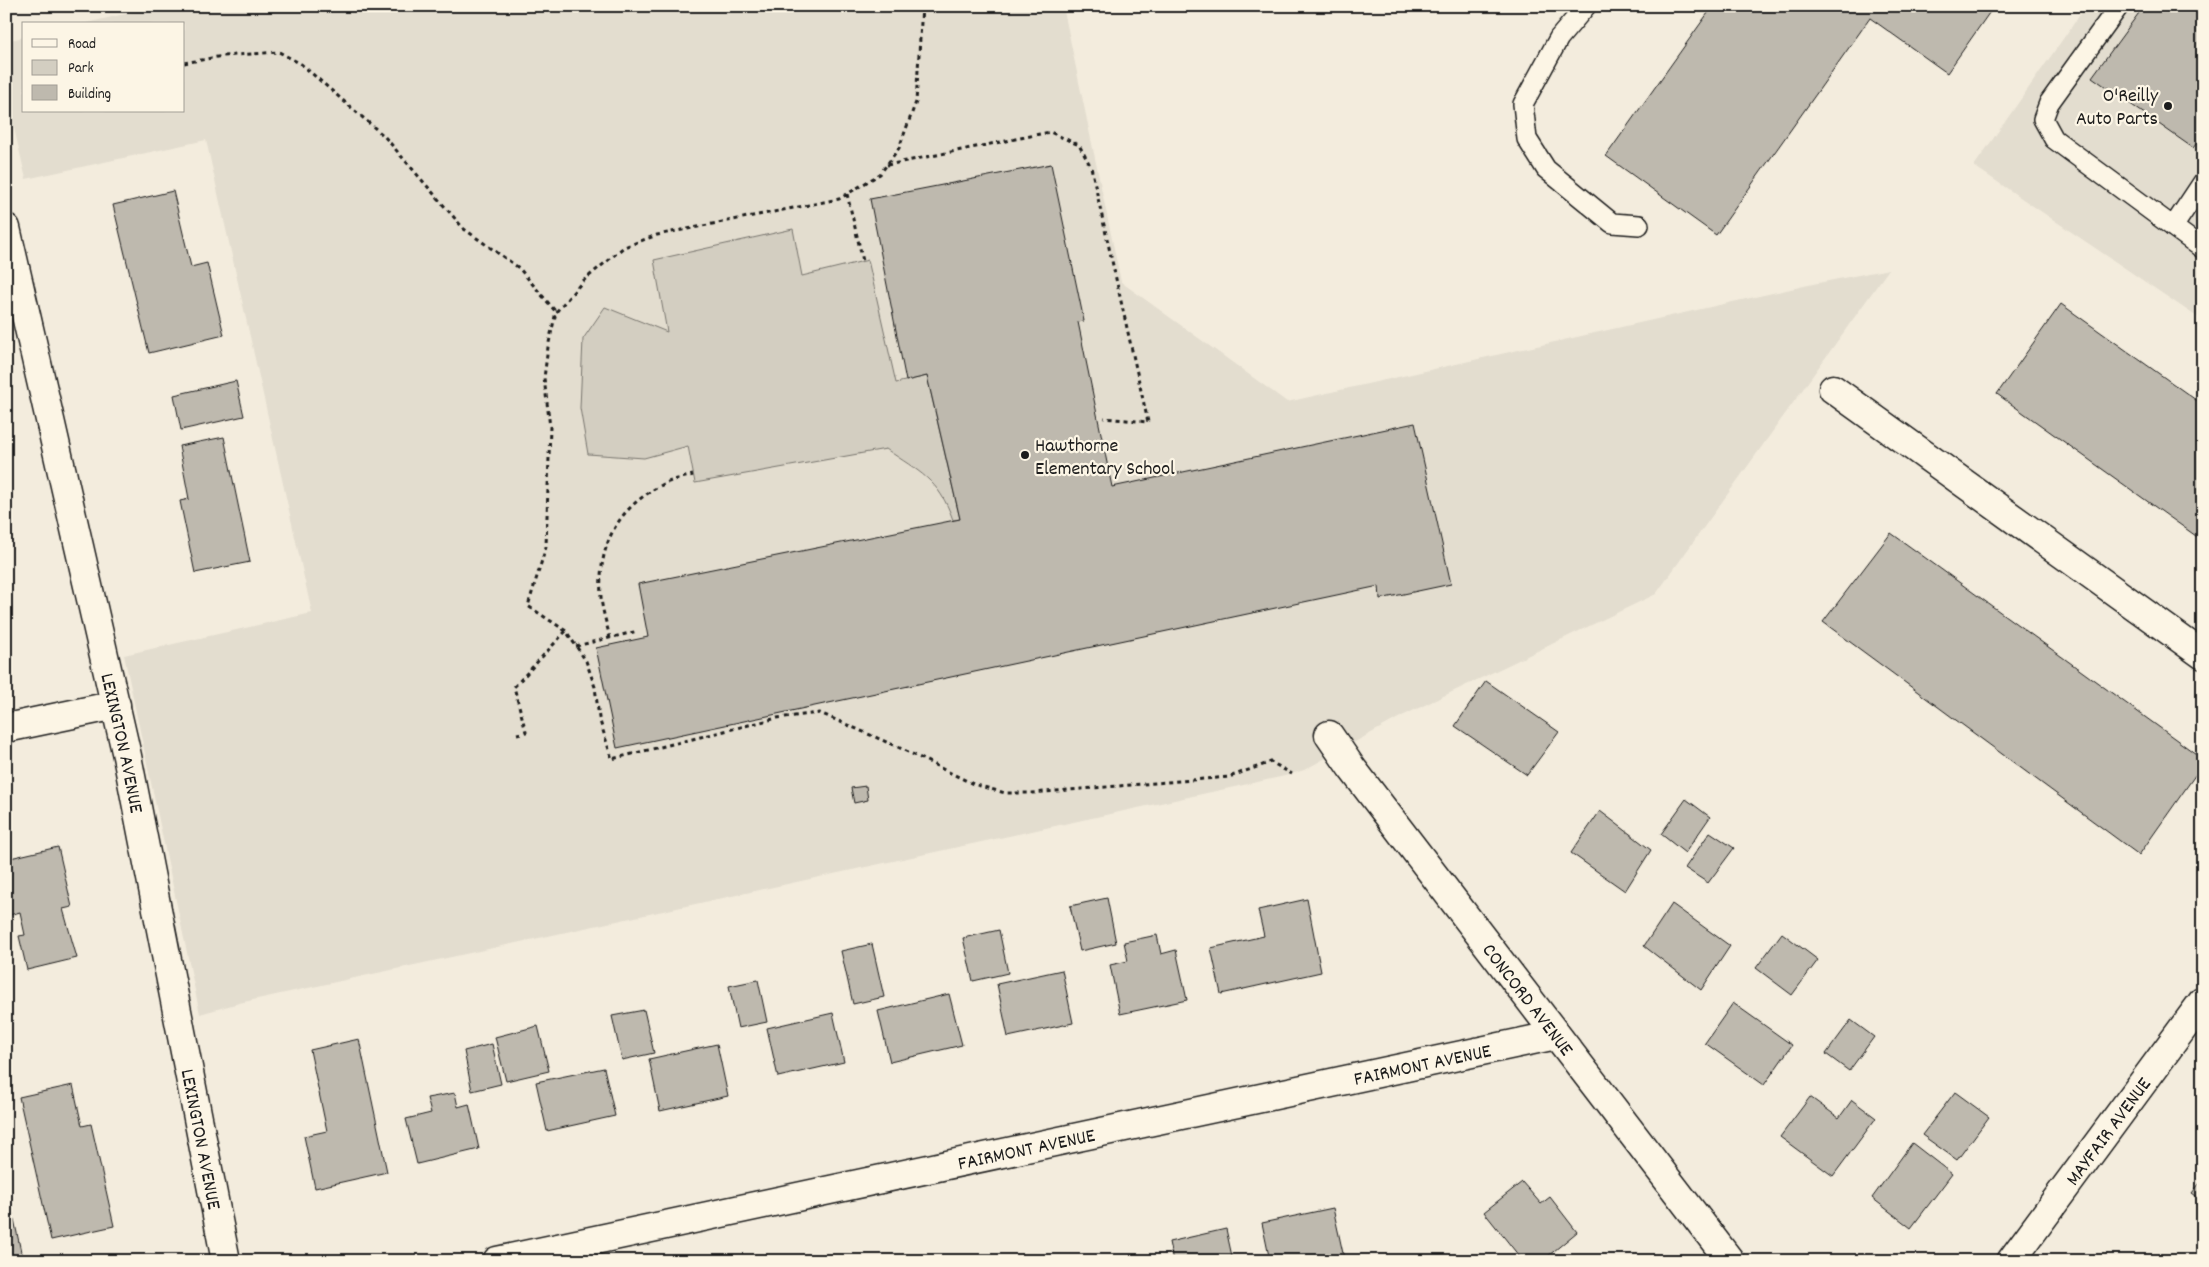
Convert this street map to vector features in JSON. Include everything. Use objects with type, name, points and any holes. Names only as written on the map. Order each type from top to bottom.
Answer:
[{"type":"street","name":"LEXINGTON AVENUE","points":[[6,228],[116,705],[161,921],[226,1261]]},
{"type":"street","points":[[1833,389],[2203,655]]},
{"type":"street","points":[[6,728],[116,705]]},
{"type":"street","name":"CONCORD AVENUE","points":[[1330,735],[1352,767],[1730,1261]]},
{"type":"street","name":"MAYFAIR AVENUE","points":[[2011,1261],[2203,1001]]},
{"type":"street","name":"FAIRMONT AVENUE","points":[[497,1261],[1556,1035]]},
{"type":"lane","points":[[1586,6],[1559,38],[1523,104],[1527,139],[1546,169],[1612,223],[1639,225]]},
{"type":"lane","points":[[2119,6],[2049,103],[2043,119],[2054,139],[2203,249]]},
{"type":"lane","points":[[2173,227],[2203,182]]},
{"type":"path","points":[[922,6],[916,102],[899,148],[880,174],[839,199],[657,235],[624,247],[583,282],[556,312],[548,347],[544,378],[550,427],[546,547],[528,606],[566,631],[586,661],[595,687],[599,718],[612,759],[778,718],[820,713],[973,784],[1005,793],[1032,793],[1229,777],[1271,762],[1292,774]]},
{"type":"path","points":[[185,63],[232,55],[279,52],[302,64],[384,136],[464,229],[519,268],[556,312]]},
{"type":"path","points":[[887,165],[1050,132],[1079,146],[1091,167],[1148,422],[1104,418]]},
{"type":"path","points":[[847,194],[863,261]]},
{"type":"path","points":[[610,638],[601,599],[601,573],[604,547],[613,528],[642,497],[661,485],[693,475]]},
{"type":"path","points":[[517,734],[526,732],[514,687],[566,631]]},
{"type":"path","points":[[576,646],[638,631]]},
{"type":"shaded area","points":[[159,6],[1063,6],[1121,282],[1287,402],[1813,284],[1889,269],[1656,594],[1402,716],[1304,770],[1285,776],[239,1003],[200,1014],[124,655],[312,613],[206,140],[26,179],[6,94],[6,41],[22,37],[22,112],[185,112],[185,22],[91,22]]},
{"type":"shaded area","points":[[2086,6],[2203,6],[2203,321],[1974,166]]},
{"type":"green space","points":[[793,229],[802,276],[868,260],[896,383],[927,376],[960,519],[953,520],[941,495],[927,478],[886,449],[695,483],[688,446],[644,458],[588,454],[580,408],[583,339],[605,307],[667,332],[654,260]]},
{"type":"building","points":[[1713,6],[1994,6],[1947,73],[1870,18],[1716,235],[1606,156]]},
{"type":"building","name":"O'Reilly Auto Parts","points":[[2144,6],[2203,6],[2203,135],[2193,148],[2092,77]]},
{"type":"building","name":"Hawthorne Elementary School","points":[[1051,164],[1084,321],[1078,322],[1112,487],[1415,423],[1451,584],[1380,599],[1379,586],[617,748],[596,648],[648,637],[638,584],[960,519],[927,376],[906,381],[870,199]]},
{"type":"building","points":[[173,191],[191,267],[207,263],[224,335],[149,353],[113,205]]},
{"type":"building","points":[[2061,304],[2203,405],[2203,541],[1997,394]]},
{"type":"building","points":[[236,381],[244,416],[181,430],[174,395]]},
{"type":"building","points":[[224,437],[250,562],[195,573],[180,501],[189,499],[179,446]]},
{"type":"building","points":[[1891,533],[2203,759],[2203,764],[2139,855],[1823,622]]},
{"type":"building","points":[[1486,681],[1559,732],[1527,775],[1455,726]]},
{"type":"building","points":[[866,786],[868,800],[854,803],[851,788]]},
{"type":"building","points":[[1686,799],[1710,817],[1685,853],[1661,834]]},
{"type":"building","points":[[1600,811],[1651,850],[1625,891],[1571,853]]},
{"type":"building","points":[[1710,832],[1734,848],[1708,883],[1685,868]]},
{"type":"building","points":[[58,847],[72,907],[63,909],[77,958],[27,970],[19,936],[25,935],[20,912],[6,916],[6,859]]},
{"type":"building","points":[[1107,898],[1116,943],[1080,951],[1070,906]]},
{"type":"building","points":[[1307,899],[1321,972],[1221,994],[1211,948],[1264,936],[1258,910]]},
{"type":"building","points":[[1672,904],[1730,946],[1701,990],[1644,946]]},
{"type":"building","points":[[999,930],[1008,973],[973,981],[963,938]]},
{"type":"building","points":[[1782,933],[1818,960],[1792,995],[1756,968]]},
{"type":"building","points":[[1157,935],[1161,954],[1176,950],[1187,1000],[1120,1014],[1110,965],[1128,961],[1124,942]]},
{"type":"building","points":[[872,944],[884,997],[853,1004],[841,951]]},
{"type":"building","points":[[1062,970],[1073,1023],[1008,1037],[997,984]]},
{"type":"building","points":[[758,980],[767,1022],[738,1028],[729,986]]},
{"type":"building","points":[[949,994],[962,1045],[890,1062],[878,1011]]},
{"type":"building","points":[[1733,1003],[1792,1045],[1764,1085],[1705,1043]]},
{"type":"building","points":[[644,1010],[654,1053],[622,1060],[612,1016]]},
{"type":"building","points":[[833,1013],[844,1062],[778,1077],[767,1028]]},
{"type":"building","points":[[1851,1020],[1874,1037],[1849,1071],[1826,1054]]},
{"type":"building","points":[[538,1026],[549,1071],[506,1081],[495,1037]]},
{"type":"building","points":[[359,1039],[387,1172],[315,1188],[304,1136],[327,1131],[310,1050]]},
{"type":"building","points":[[492,1044],[501,1084],[472,1091],[464,1051]]},
{"type":"building","points":[[717,1044],[728,1096],[660,1111],[649,1059]]},
{"type":"building","points":[[604,1068],[615,1116],[547,1131],[536,1082]]},
{"type":"building","points":[[73,1085],[82,1126],[91,1124],[114,1226],[51,1240],[19,1097]]},
{"type":"building","points":[[1955,1092],[1989,1117],[1957,1160],[1922,1135]]},
{"type":"building","points":[[455,1093],[458,1107],[469,1104],[479,1149],[417,1164],[406,1119],[431,1113],[427,1098]]},
{"type":"building","points":[[1810,1097],[1839,1118],[1852,1100],[1876,1118],[1833,1176],[1780,1137]]},
{"type":"building","points":[[1912,1143],[1952,1174],[1911,1228],[1872,1198]]},
{"type":"building","points":[[2203,1179],[2203,1201],[2192,1193]]},
{"type":"building","points":[[6,1182],[23,1261],[6,1261]]},
{"type":"building","points":[[1522,1182],[1541,1204],[1550,1197],[1577,1232],[1542,1261],[1523,1261],[1484,1212]]},
{"type":"building","points":[[1333,1208],[1344,1258],[1331,1261],[1270,1261],[1262,1223]]},
{"type":"building","points":[[1226,1229],[1233,1261],[1173,1261],[1169,1242]]},
{"type":"place","name":"O'Reilly Auto Parts","points":[[2168,106]]},
{"type":"place","name":"Hawthorne Elementary School","points":[[1025,455]]}]
